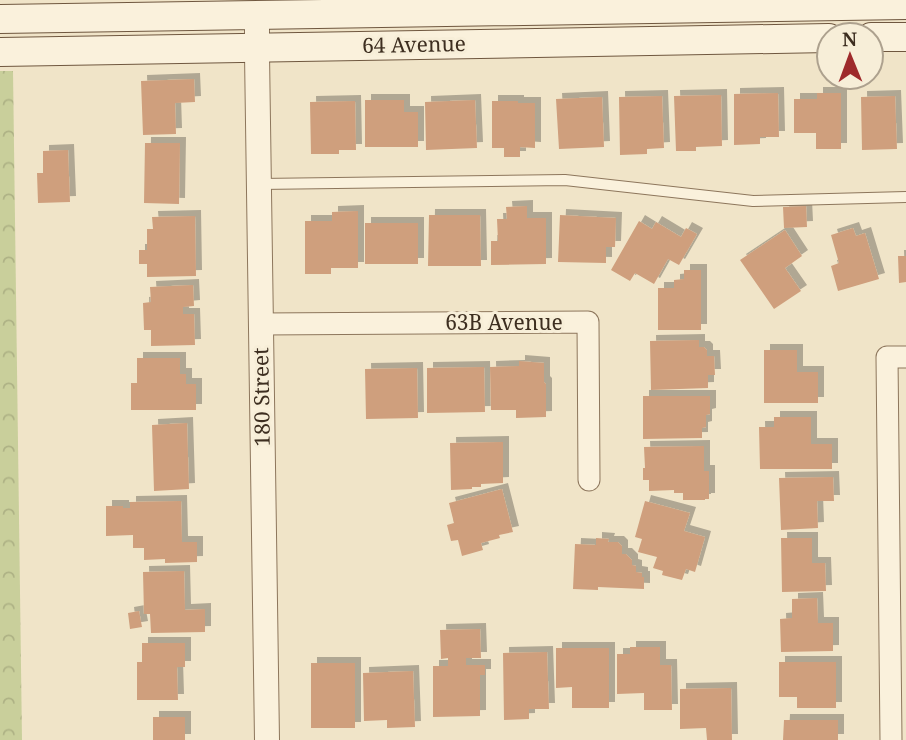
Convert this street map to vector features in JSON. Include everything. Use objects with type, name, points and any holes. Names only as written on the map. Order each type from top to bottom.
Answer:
[{"type":"main road","name":"64 Avenue","points":[[0,19],[257,7],[906,5]]},
{"type":"main road","points":[[885,37],[906,37]]},
{"type":"main road","name":"64 Avenue","points":[[9,55],[815,38]]},
{"type":"street","name":"180 Street","points":[[257,7],[267,740]]},
{"type":"street","name":"63B Avenue","points":[[261,324],[588,322],[589,480]]},
{"type":"street","points":[[891,740],[896,357]]},
{"type":"lane","points":[[259,184],[565,180],[753,201],[906,197]]},
{"type":"green space","points":[[0,71],[13,71],[22,740],[0,740]]},
{"type":"building","points":[[194,79],[195,102],[175,103],[176,134],[143,135],[141,81]]},
{"type":"building","points":[[778,93],[779,137],[760,137],[760,144],[734,145],[734,94]]},
{"type":"building","points":[[817,93],[841,93],[841,149],[816,149],[816,133],[794,133],[794,99],[817,99]]},
{"type":"building","points":[[721,95],[722,146],[696,147],[696,151],[676,151],[674,96]]},
{"type":"building","points":[[662,96],[664,148],[647,149],[647,154],[620,155],[619,97]]},
{"type":"building","points":[[895,96],[897,149],[862,150],[861,97]]},
{"type":"building","points":[[602,97],[604,147],[559,149],[556,99]]},
{"type":"building","points":[[365,100],[404,100],[404,112],[418,112],[418,147],[365,147]]},
{"type":"building","points":[[475,100],[477,148],[426,150],[425,102]]},
{"type":"building","points":[[355,101],[356,150],[339,150],[339,154],[311,154],[310,102]]},
{"type":"building","points":[[492,101],[535,103],[535,148],[520,147],[520,157],[504,157],[504,148],[492,148]]},
{"type":"building","points":[[145,143],[180,143],[179,204],[144,203]]},
{"type":"building","points":[[68,150],[70,202],[38,203],[37,173],[43,173],[43,151]]},
{"type":"building","points":[[527,206],[527,218],[546,218],[546,264],[491,265],[491,241],[498,241],[497,219],[507,219],[506,207]]},
{"type":"building","points":[[806,206],[807,227],[784,228],[783,207]]},
{"type":"building","points":[[358,211],[358,268],[331,268],[331,274],[305,274],[305,221],[332,221],[332,212]]},
{"type":"building","points":[[429,215],[480,215],[481,266],[428,266]]},
{"type":"building","points":[[560,215],[616,218],[615,247],[606,247],[606,263],[558,262]]},
{"type":"building","points":[[195,216],[196,276],[147,277],[147,264],[139,264],[139,250],[147,250],[147,229],[153,229],[152,217]]},
{"type":"building","points":[[639,221],[652,229],[656,222],[681,237],[686,228],[697,234],[679,265],[668,259],[654,284],[635,273],[630,281],[611,270]]},
{"type":"building","points":[[365,223],[418,223],[418,264],[365,264]]},
{"type":"building","points":[[853,228],[856,236],[865,233],[879,279],[838,291],[831,266],[839,263],[831,235]]},
{"type":"building","points":[[785,230],[802,256],[785,268],[801,291],[774,309],[740,260]]},
{"type":"building","points":[[898,256],[906,256],[906,282],[899,283]]},
{"type":"building","points":[[684,270],[701,270],[701,330],[658,330],[658,288],[674,288],[674,280],[684,279]]},
{"type":"building","points":[[193,285],[194,306],[183,307],[183,314],[194,314],[195,345],[151,346],[151,330],[144,330],[143,303],[151,302],[150,287]]},
{"type":"building","points":[[699,340],[699,347],[707,350],[707,356],[714,356],[715,375],[708,375],[708,388],[651,390],[650,341]]},
{"type":"building","points":[[764,350],[797,350],[797,372],[818,372],[818,403],[764,403]]},
{"type":"building","points":[[137,358],[180,358],[180,374],[186,374],[186,384],[196,384],[196,410],[131,410],[131,383],[137,383]]},
{"type":"building","points":[[519,361],[544,363],[546,417],[516,418],[516,410],[491,410],[490,367],[519,366]]},
{"type":"building","points":[[484,367],[485,412],[427,413],[427,368]]},
{"type":"building","points":[[417,368],[418,418],[366,419],[365,369]]},
{"type":"building","points":[[643,396],[710,396],[710,414],[706,415],[702,438],[643,439]]},
{"type":"building","points":[[774,417],[811,417],[811,444],[832,444],[832,469],[760,469],[759,427],[774,427]]},
{"type":"building","points":[[187,423],[189,489],[154,491],[152,425]]},
{"type":"building","points":[[503,442],[503,483],[451,490],[450,443]]},
{"type":"building","points":[[704,446],[704,471],[709,471],[709,499],[683,500],[683,493],[674,493],[674,490],[649,491],[649,480],[643,480],[644,447]]},
{"type":"building","points":[[833,477],[834,501],[817,501],[818,528],[781,530],[779,478]]},
{"type":"building","points":[[502,489],[513,532],[481,543],[483,550],[462,556],[458,540],[451,541],[447,525],[454,523],[449,503]]},
{"type":"building","points":[[181,501],[182,542],[197,542],[197,562],[165,563],[165,559],[144,560],[144,548],[133,548],[133,535],[106,536],[106,506],[130,508],[130,502]]},
{"type":"building","points":[[645,501],[690,513],[684,531],[705,537],[695,572],[686,569],[682,580],[662,575],[663,571],[653,568],[657,557],[638,552],[642,539],[635,537]]},
{"type":"building","points":[[596,538],[609,539],[608,542],[618,542],[622,546],[622,554],[632,560],[636,572],[642,573],[644,589],[573,589],[575,544],[596,545]]},
{"type":"building","points":[[781,538],[812,538],[812,563],[825,563],[826,591],[782,592]]},
{"type":"building","points":[[184,571],[185,610],[205,609],[205,632],[151,633],[150,614],[144,614],[143,572]]},
{"type":"building","points":[[817,598],[818,623],[833,623],[833,651],[781,652],[780,619],[792,618],[792,599]]},
{"type":"building","points":[[139,611],[142,627],[130,629],[128,613]]},
{"type":"building","points":[[480,629],[481,658],[466,658],[466,665],[485,665],[485,675],[480,675],[480,716],[433,717],[433,666],[448,666],[448,658],[441,659],[440,630]]},
{"type":"building","points":[[142,643],[185,643],[185,667],[177,667],[178,700],[137,700],[137,662],[142,662]]},
{"type":"building","points":[[630,647],[660,647],[660,665],[671,665],[672,710],[644,710],[644,693],[617,694],[617,654],[630,654]]},
{"type":"building","points":[[556,648],[609,648],[609,708],[572,708],[572,687],[556,688]]},
{"type":"building","points":[[547,652],[549,709],[529,709],[529,719],[504,720],[503,653]]},
{"type":"building","points":[[779,662],[836,662],[836,708],[797,708],[797,697],[779,697]]},
{"type":"building","points":[[311,663],[355,663],[355,728],[311,728]]},
{"type":"building","points":[[413,671],[415,727],[387,728],[387,720],[364,721],[363,673]]},
{"type":"building","points":[[731,688],[732,740],[707,740],[706,728],[680,729],[680,689]]},
{"type":"building","points":[[153,717],[185,717],[185,740],[153,740]]},
{"type":"building","points":[[784,720],[838,720],[838,740],[783,740]]}]
